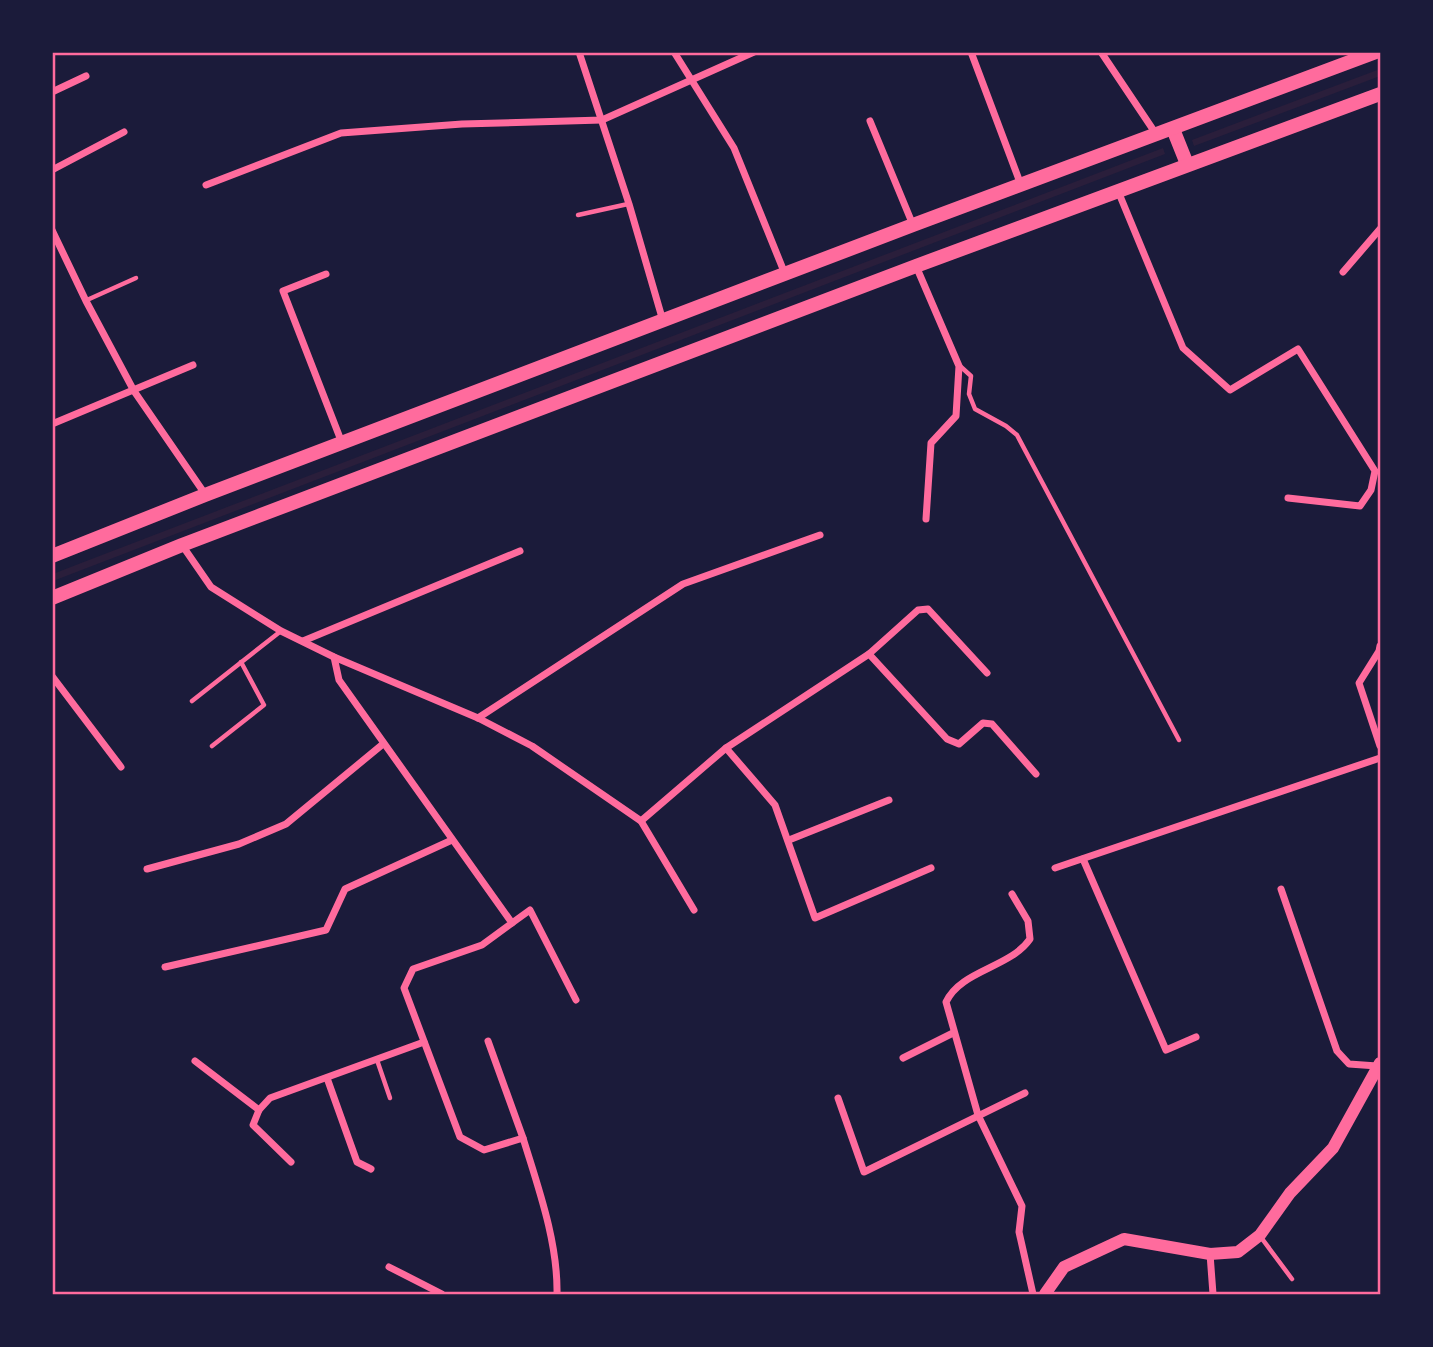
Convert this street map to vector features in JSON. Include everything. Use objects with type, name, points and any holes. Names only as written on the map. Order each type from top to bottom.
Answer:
[{"type":"main road","points":[[52,556],[913,225],[1376,52]]},
{"type":"main road","points":[[52,598],[182,545],[916,266],[1381,94]]},
{"type":"main road","points":[[1173,129],[1188,164]]},
{"type":"street","points":[[579,52],[629,204],[663,321]]},
{"type":"street","points":[[674,52],[734,148],[785,275]]},
{"type":"street","points":[[206,185],[341,133],[462,124],[602,120],[754,52]]},
{"type":"street","points":[[971,52],[1021,186]]},
{"type":"street","points":[[1101,52],[1157,134]]},
{"type":"street","points":[[52,92],[86,76]]},
{"type":"street","points":[[870,121],[913,225]]},
{"type":"street","points":[[52,170],[124,132]]},
{"type":"street","points":[[1118,191],[1183,348],[1230,390],[1298,349],[1375,471],[1371,490],[1360,506],[1288,498]]},
{"type":"street","points":[[1343,272],[1381,229]]},
{"type":"street","points":[[53,234],[134,391],[205,495]]},
{"type":"street","points":[[916,266],[959,366],[956,416],[931,443],[926,519]]},
{"type":"street","points":[[326,274],[283,291],[342,443]]},
{"type":"street","points":[[52,424],[192,365]]},
{"type":"street","points":[[478,718],[683,584],[820,535]]},
{"type":"street","points":[[182,545],[212,587],[281,631],[334,657],[478,718],[533,746],[641,821],[694,910]]},
{"type":"street","points":[[303,641],[520,551]]},
{"type":"street","points":[[641,821],[726,748],[869,654],[918,610],[928,609],[987,673]]},
{"type":"street","points":[[1381,646],[1380,652],[1359,683],[1381,746]]},
{"type":"street","points":[[869,654],[947,739],[958,744],[983,723],[992,724],[1036,774]]},
{"type":"street","points":[[334,657],[339,680],[512,923]]},
{"type":"street","points":[[52,676],[121,767]]},
{"type":"street","points":[[147,869],[239,844],[286,824],[383,744]]},
{"type":"street","points":[[726,748],[775,805],[815,919],[931,868]]},
{"type":"street","points":[[1055,868],[1381,758]]},
{"type":"street","points":[[789,840],[890,800]]},
{"type":"street","points":[[165,967],[326,930],[345,889],[452,840]]},
{"type":"street","points":[[1083,859],[1166,1050],[1196,1037]]},
{"type":"street","points":[[1045,1294],[1064,1267],[1124,1239],[1210,1254],[1238,1252],[1260,1235],[1290,1193],[1333,1148],[1379,1068],[1349,1063],[1337,1051],[1281,889]]},
{"type":"street","points":[[1012,894],[1028,921],[1030,939],[1022,951],[952,989],[946,1002],[978,1115],[1022,1206],[1019,1232],[1033,1294]]},
{"type":"street","points":[[523,1138],[485,1150],[460,1137],[404,988],[413,969],[482,945],[530,910],[576,1000]]},
{"type":"street","points":[[903,1058],[953,1033]]},
{"type":"street","points":[[488,1041],[541,1196],[557,1294]]},
{"type":"street","points":[[291,1162],[253,1125],[259,1110],[270,1098],[424,1042]]},
{"type":"street","points":[[195,1062],[259,1110]]},
{"type":"street","points":[[327,1078],[358,1161],[371,1169]]},
{"type":"street","points":[[838,1098],[864,1172],[1025,1093]]},
{"type":"street","points":[[1210,1254],[1213,1294]]},
{"type":"street","points":[[389,1267],[442,1294]]},
{"type":"lane","points":[[578,215],[629,204]]},
{"type":"lane","points":[[86,301],[136,278]]},
{"type":"lane","points":[[959,366],[971,376],[969,394],[975,409],[1017,435],[1179,740]]},
{"type":"lane","points":[[192,701],[281,631]]},
{"type":"lane","points":[[212,746],[264,705],[241,662]]},
{"type":"lane","points":[[377,1060],[390,1098]]},
{"type":"lane","points":[[1260,1235],[1292,1279]]},
{"type":"shaded area","points":[[1380,69],[1380,76],[1194,146],[1192,140]]},
{"type":"shaded area","points":[[1163,148],[1165,154],[53,581],[53,574],[76,565]]}]
